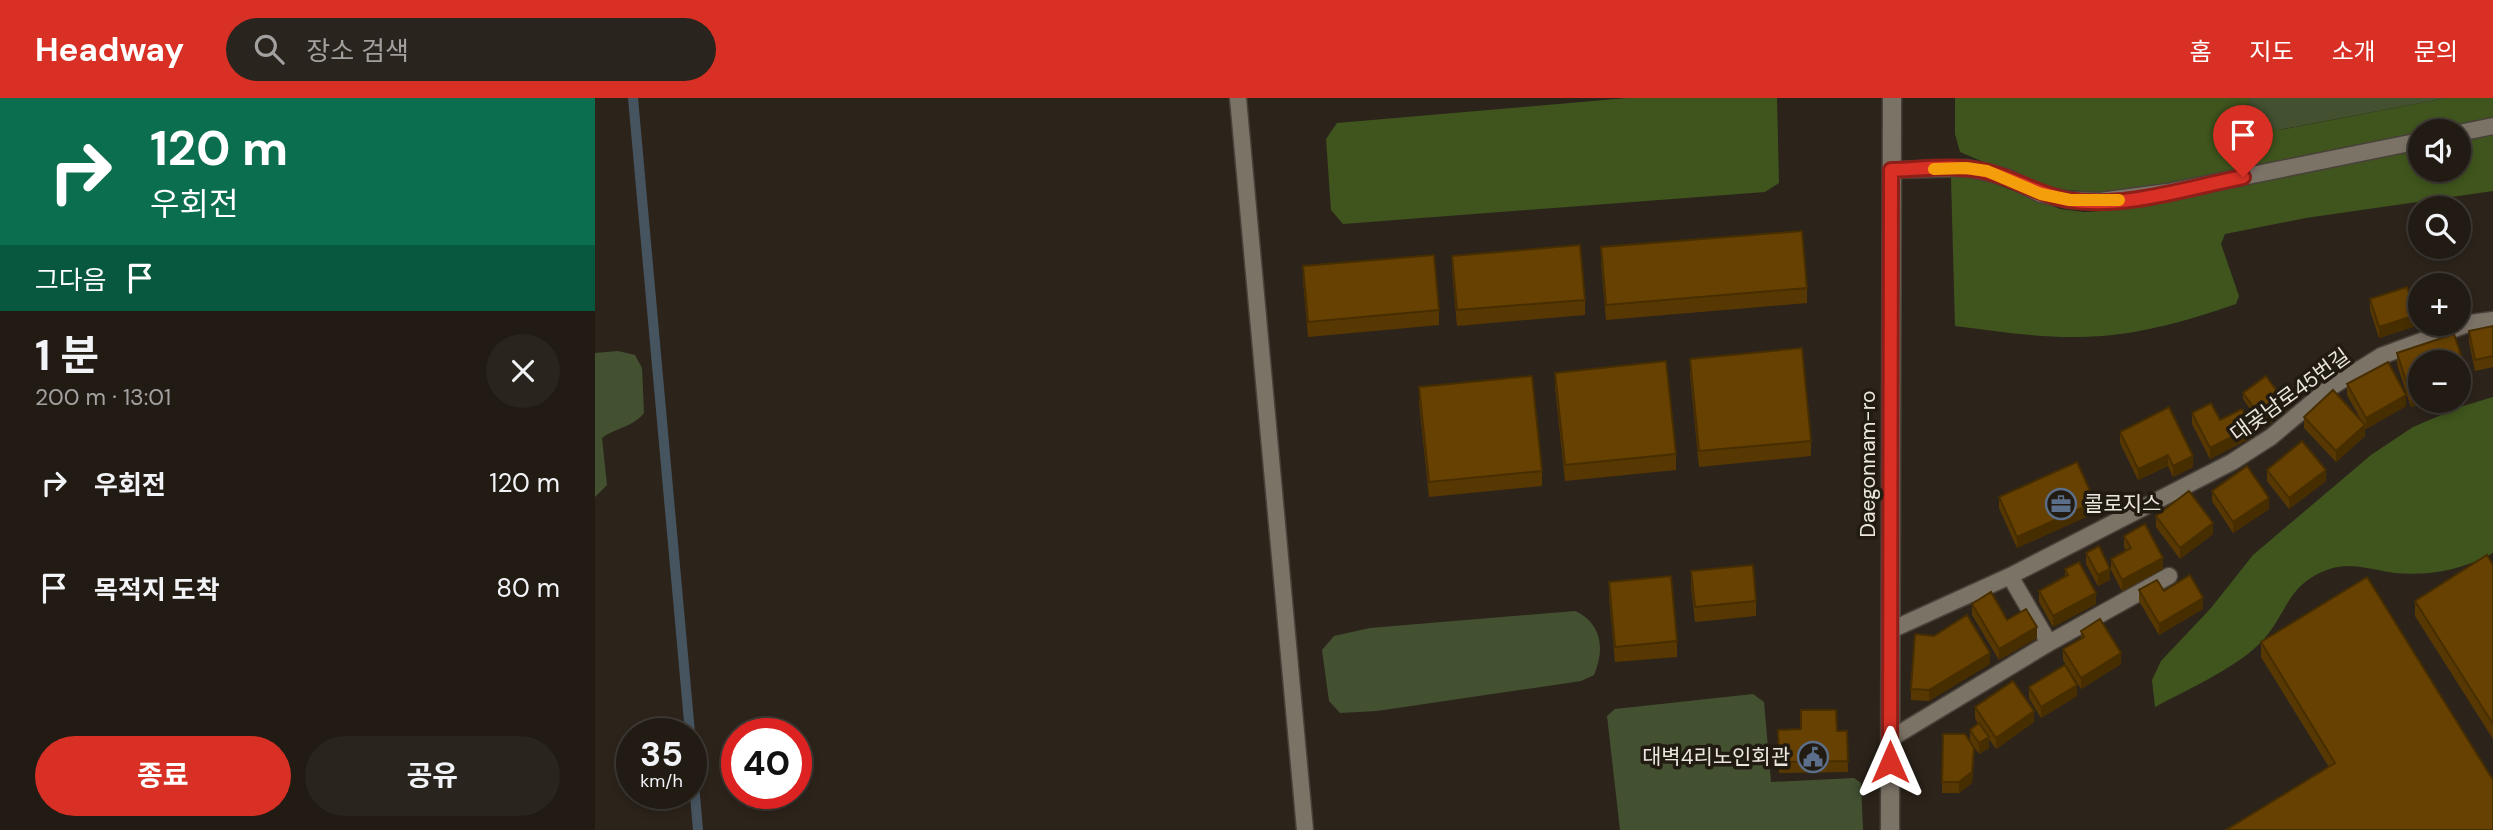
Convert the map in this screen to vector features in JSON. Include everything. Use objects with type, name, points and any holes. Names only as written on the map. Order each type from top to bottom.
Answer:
[{"type":"street","name":"Daegonnam-ro","points":[[1890,830],[1892,98]]},
{"type":"lane","points":[[1238,98],[1305,830]]},
{"type":"lane","points":[[2471,131],[2493,126]]},
{"type":"lane","points":[[1891,170],[1966,168],[2006,177],[2041,194],[2070,200],[2100,201],[2156,194],[2408,143]]},
{"type":"lane","name":"대곶남로45번길","points":[[1891,630],[2010,576],[2232,462],[2271,437],[2328,389],[2381,356],[2469,323],[2493,320]]},
{"type":"lane","points":[[2010,576],[2049,643]]},
{"type":"lane","points":[[1890,739],[2049,643],[2169,576]]},
{"type":"green space","points":[[1627,98],[1777,98],[1779,183],[1765,192],[1343,224],[1331,210],[1326,139],[1337,123]]},
{"type":"green space","points":[[1955,98],[2249,98],[2256,120],[2279,130],[2447,98],[2493,98],[2493,117],[2471,122],[2471,119],[2408,119],[2408,134],[2141,189],[2108,193],[2056,189],[2033,183],[1960,152],[1955,134]]},
{"type":"green space","points":[[2249,98],[2447,98],[2278,130],[2256,120]]},
{"type":"green space","points":[[2493,135],[2493,191],[2458,196],[2408,196],[2408,203],[2306,218],[2225,234],[2221,244],[2239,296],[2236,304],[2156,328],[2094,337],[2043,336],[1955,326],[1951,178],[1957,175],[1988,181],[2060,209],[2084,212],[2119,210],[2408,152],[2408,182],[2471,182],[2471,140]]},
{"type":"green space","points":[[618,351],[635,355],[642,368],[644,413],[635,421],[602,438],[607,485],[595,497],[595,353]]},
{"type":"green space","points":[[2493,397],[2493,553],[2458,568],[2421,574],[2352,566],[2327,570],[2314,576],[2296,591],[2264,639],[2241,659],[2155,707],[2152,680],[2161,661],[2211,608],[2253,555],[2371,455],[2413,427],[2446,413],[2471,413],[2471,404]]},
{"type":"green space","points":[[1575,611],[1584,616],[1596,630],[1600,647],[1594,675],[1581,681],[1377,711],[1340,713],[1329,701],[1322,650],[1334,636],[1370,628]]},
{"type":"green space","points":[[1753,694],[1764,702],[1771,782],[1854,778],[1861,783],[1863,830],[1620,830],[1607,716],[1615,709]]},
{"type":"building","points":[[1802,231],[1807,288],[1606,305],[1601,247]]},
{"type":"building","points":[[1580,245],[1585,300],[1457,310],[1452,256]]},
{"type":"building","points":[[1434,255],[1439,310],[1308,322],[1303,266]]},
{"type":"building","points":[[2407,287],[2408,318],[2379,327],[2370,299]]},
{"type":"building","points":[[2493,326],[2493,356],[2475,360],[2471,331]]},
{"type":"building","points":[[2448,336],[2455,336],[2459,350],[2408,350],[2408,387],[2397,353]]},
{"type":"building","points":[[1802,348],[1811,441],[1699,451],[1690,359]]},
{"type":"building","points":[[1666,361],[1676,454],[1565,465],[1555,373]]},
{"type":"building","points":[[2388,362],[2406,395],[2366,418],[2347,384]]},
{"type":"building","points":[[1532,376],[1542,471],[1429,482],[1419,387]]},
{"type":"building","points":[[2266,376],[2287,405],[2264,422],[2243,393]]},
{"type":"building","points":[[2333,390],[2365,425],[2336,451],[2304,417]]},
{"type":"building","points":[[2211,403],[2220,420],[2242,409],[2251,427],[2210,448],[2192,413]]},
{"type":"building","points":[[2169,407],[2193,456],[2173,466],[2168,455],[2138,469],[2120,432]]},
{"type":"building","points":[[2302,441],[2326,470],[2289,498],[2267,470]]},
{"type":"building","points":[[2077,462],[2095,502],[2017,537],[1999,497]]},
{"type":"building","points":[[2247,466],[2269,498],[2233,522],[2212,491]]},
{"type":"building","points":[[2189,491],[2213,523],[2180,548],[2156,516]]},
{"type":"building","points":[[2145,524],[2163,558],[2122,580],[2111,559],[2131,548],[2124,536]]},
{"type":"building","points":[[2099,546],[2110,569],[2098,575],[2086,553]]},
{"type":"building","points":[[2487,555],[2493,565],[2493,724],[2415,601]]},
{"type":"building","points":[[2079,562],[2096,593],[2053,616],[2039,591],[2068,575],[2065,569]]},
{"type":"building","points":[[1753,565],[1756,601],[1695,607],[1691,571]]},
{"type":"building","points":[[2190,575],[2203,598],[2159,624],[2139,590],[2157,580],[2164,591]]},
{"type":"building","points":[[1671,576],[1677,641],[1615,647],[1609,582]]},
{"type":"building","points":[[2367,577],[2493,780],[2493,830],[2226,830],[2335,763],[2261,642]]},
{"type":"building","points":[[1991,592],[2007,620],[2026,609],[2037,627],[1999,649],[1972,604]]},
{"type":"building","points":[[1967,615],[1990,653],[1929,690],[1911,689],[1915,634],[1934,636]]},
{"type":"building","points":[[2100,619],[2121,653],[2081,678],[2063,649],[2084,637],[2081,631]]},
{"type":"building","points":[[2065,665],[2077,685],[2041,707],[2029,687]]},
{"type":"building","points":[[2013,681],[2034,711],[1996,738],[1975,707]]},
{"type":"building","name":"대벽4리노인회관","points":[[1801,710],[1836,710],[1837,731],[1847,731],[1848,761],[1779,762],[1778,730],[1801,729]]},
{"type":"building","points":[[1979,723],[1989,737],[1979,743],[1970,730]]},
{"type":"building","points":[[1943,734],[1965,734],[1974,748],[1972,772],[1959,782],[1942,782]]},
{"type":"waterway","points":[[633,98],[689,718]]},
{"type":"waterway","points":[[696,809],[698,830]]},
{"type":"slow traffic","points":[[1934,169],[1966,168],[1987,171],[2041,194],[2070,200],[2119,200]]},
{"type":"place","name":"콜로지스","points":[[2061,504]]},
{"type":"place","name":"대벽4리노인회관","points":[[1813,757]]},
{"type":"route","points":[[1890,762],[1891,170],[1966,168],[1987,171],[2041,194],[2070,200],[2100,201],[2132,199],[2243,177]]}]
